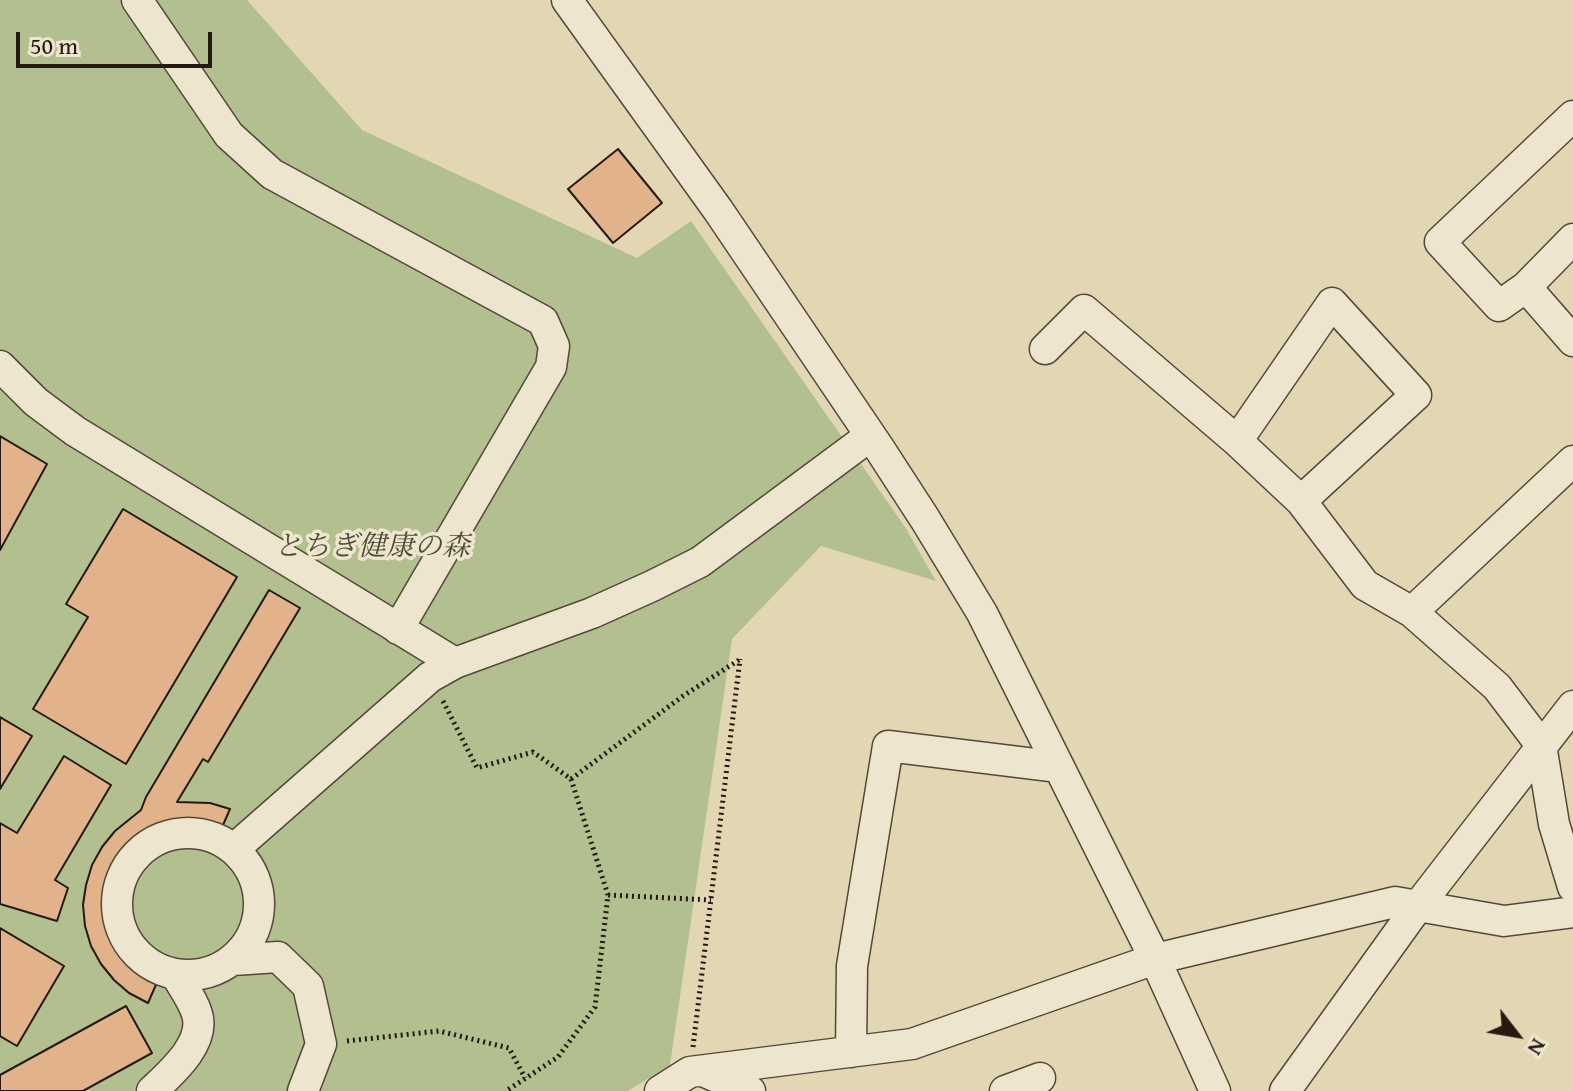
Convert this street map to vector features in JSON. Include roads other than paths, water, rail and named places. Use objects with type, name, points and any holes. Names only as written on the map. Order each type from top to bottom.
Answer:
[{"type":"street","points":[[137,0],[229,135],[272,174],[543,321],[554,346],[551,367],[398,629]]},
{"type":"street","points":[[567,0],[718,210],[925,519],[982,613],[1155,959],[1215,1091]]},
{"type":"street","points":[[1573,116],[1440,242],[1499,306],[1526,287],[1573,239]]},
{"type":"street","points":[[1526,287],[1573,341]]},
{"type":"street","points":[[1237,441],[1332,303],[1416,395],[1301,501]]},
{"type":"street","points":[[1045,349],[1084,310],[1237,441],[1301,501],[1365,585],[1412,612],[1497,687],[1541,745],[1554,824],[1573,887]]},
{"type":"street","points":[[0,366],[36,402],[75,431],[398,629],[443,670]]},
{"type":"street","points":[[234,849],[443,670],[592,613],[700,562],[870,436]]},
{"type":"street","points":[[1412,612],[1573,461]]},
{"type":"street","points":[[1285,1091],[1418,906],[1573,706]]},
{"type":"street","points":[[851,1052],[852,966],[888,746],[1059,767]]},
{"type":"street","points":[[179,833],[194,833],[209,836],[234,849],[244,859],[257,885],[259,909],[252,935],[233,960],[198,975],[176,975],[151,966],[128,944],[121,931],[117,897],[123,874],[132,859],[153,841],[179,833]]},
{"type":"street","points":[[660,1091],[697,1072],[912,1044],[1155,959],[1395,902],[1504,921],[1573,912]]},
{"type":"street","points":[[233,960],[278,957],[308,986],[321,1044],[303,1091]]},
{"type":"street","points":[[152,1091],[181,1063],[196,1040],[198,1015],[176,975]]},
{"type":"street","points":[[697,1072],[750,1091]]},
{"type":"street","points":[[1005,1091],[1040,1078]]},
{"type":"park label","name":"とちぎ健康の森","points":[[372,548]]}]
